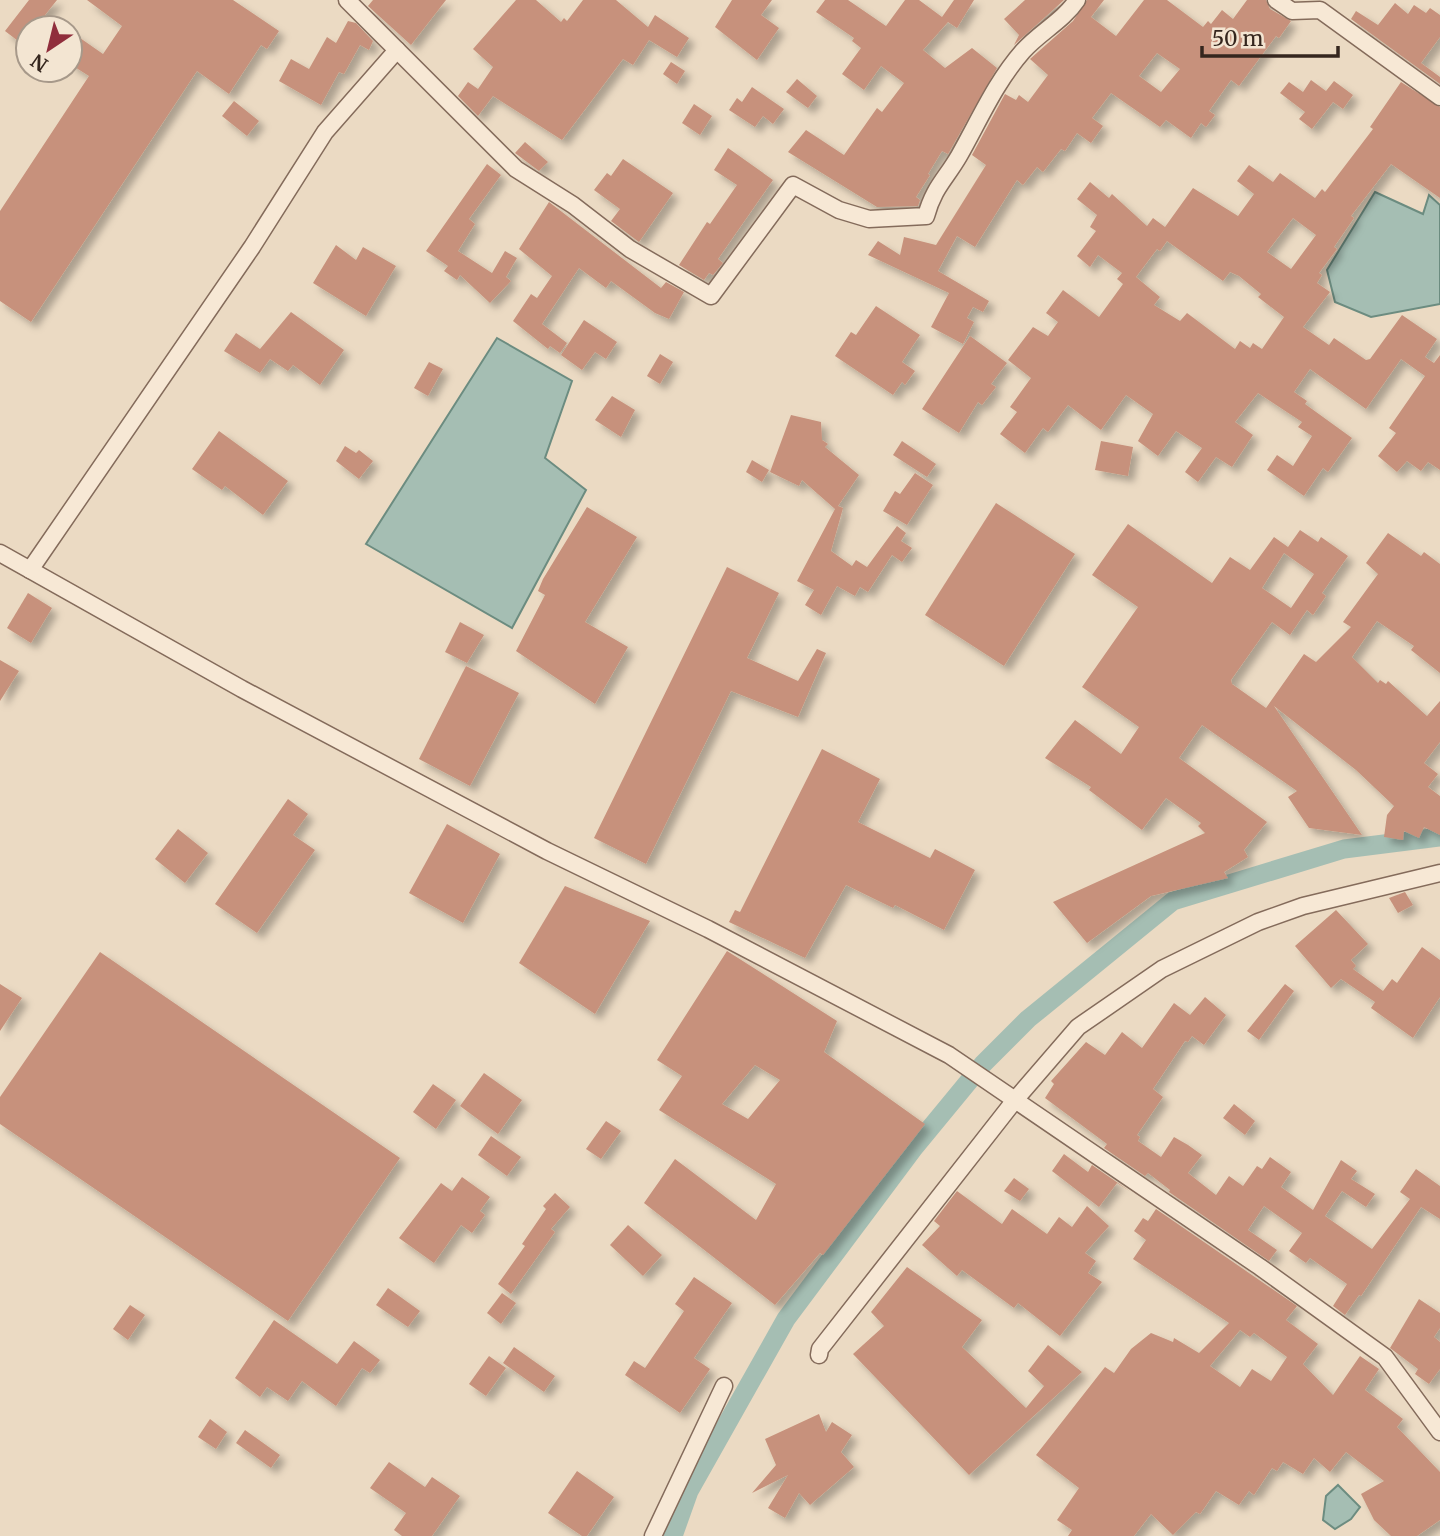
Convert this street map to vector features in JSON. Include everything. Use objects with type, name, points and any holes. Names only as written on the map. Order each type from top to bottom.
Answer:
[{"type":"street","points":[[347,0],[516,169],[573,205],[630,250],[711,296],[793,185],[839,210],[869,219],[926,216],[933,192],[957,159],[996,85],[1025,49],[1069,11],[1077,0]]},
{"type":"street","points":[[1276,0],[1292,10],[1320,10],[1440,97]]},
{"type":"street","points":[[30,570],[252,247],[325,132],[397,50]]},
{"type":"street","points":[[0,553],[242,689],[547,851],[732,940],[949,1055],[1249,1259],[1385,1357],[1440,1432]]},
{"type":"street","points":[[819,1355],[820,1349],[1009,1096],[1078,1027],[1162,969],[1258,922],[1303,906],[1440,873]]},
{"type":"street","points":[[653,1536],[724,1386]]},
{"type":"shaded area","points":[[1375,192],[1423,214],[1429,195],[1440,205],[1440,304],[1371,317],[1335,302],[1327,270]]},
{"type":"shaded area","points":[[497,338],[572,381],[545,458],[586,490],[512,628],[366,544]]},
{"type":"shaded area","points":[[1338,1485],[1360,1507],[1351,1519],[1335,1529],[1323,1520],[1326,1496]]},
{"type":"building","points":[[29,0],[57,0],[46,14],[18,14]]},
{"type":"building","points":[[87,0],[233,0],[279,31],[267,49],[261,45],[229,94],[197,71],[31,322],[0,301],[0,211],[89,76],[84,73],[84,41],[103,54],[122,26]]},
{"type":"building","points":[[373,0],[446,0],[411,45],[368,6]]},
{"type":"building","points":[[516,0],[536,0],[561,22],[564,18],[567,21],[583,0],[616,0],[648,27],[655,15],[689,38],[677,57],[649,40],[633,65],[623,59],[562,140],[493,96],[478,116],[458,96],[468,82],[478,89],[493,67],[473,49]]},
{"type":"building","points":[[732,0],[772,0],[761,15],[779,28],[757,60],[715,27]]},
{"type":"building","points":[[825,0],[848,0],[886,26],[905,0],[919,0],[942,17],[954,0],[974,0],[957,28],[948,22],[923,50],[945,68],[972,48],[997,68],[948,154],[942,151],[928,174],[930,175],[916,197],[920,200],[918,206],[877,207],[788,152],[806,130],[844,155],[877,108],[882,112],[904,83],[881,66],[864,90],[842,74],[861,48],[852,41],[854,38],[816,12]]},
{"type":"building","points":[[1025,0],[1064,0],[1014,45],[1019,35],[1004,19]]},
{"type":"building","points":[[1087,0],[1104,0],[1091,17],[1116,36],[1144,0],[1167,0],[1203,27],[1208,21],[1211,24],[1222,10],[1233,19],[1247,0],[1266,0],[1270,9],[1291,21],[1279,38],[1276,36],[1239,86],[1231,80],[1209,111],[1215,115],[1206,127],[1201,123],[1191,138],[1166,120],[1160,127],[1111,93],[1092,118],[1103,126],[1091,143],[1077,133],[1065,151],[1061,149],[1043,172],[1037,167],[1023,185],[1017,180],[975,247],[957,236],[938,271],[989,301],[983,312],[973,307],[967,318],[974,322],[963,344],[931,327],[949,293],[868,255],[878,241],[900,255],[904,237],[936,245],[986,165],[972,155],[1005,94],[1016,100],[1019,95],[1028,102],[1048,75],[1030,59],[1073,21]],"holes":[[[1157,53],[1180,69],[1161,92],[1139,76]]]},
{"type":"building","points":[[1395,3],[1408,14],[1414,5],[1426,13],[1430,8],[1440,15],[1440,37],[1421,63],[1440,77],[1440,84],[1351,19],[1356,11],[1378,25]]},
{"type":"building","points":[[14,19],[14,38],[5,31]]},
{"type":"building","points":[[348,21],[356,23],[373,41],[369,50],[360,45],[344,74],[339,72],[321,105],[279,81],[291,59],[309,69],[327,37],[336,43]]},
{"type":"building","points":[[671,62],[685,71],[677,84],[663,74]]},
{"type":"building","points":[[797,79],[817,96],[808,108],[786,92]]},
{"type":"building","points":[[1311,80],[1326,91],[1334,81],[1353,95],[1343,109],[1333,102],[1312,129],[1299,119],[1305,112],[1280,93],[1289,82],[1303,92]]},
{"type":"building","points":[[1401,82],[1440,107],[1440,198],[1391,164],[1351,216],[1354,218],[1334,247],[1337,249],[1319,273],[1322,275],[1317,283],[1330,292],[1303,327],[1329,345],[1334,338],[1366,360],[1370,359],[1402,315],[1437,339],[1425,357],[1434,363],[1440,355],[1440,470],[1428,462],[1421,471],[1407,461],[1397,472],[1378,456],[1396,433],[1389,428],[1425,376],[1401,359],[1366,409],[1310,369],[1294,392],[1307,401],[1305,404],[1352,438],[1328,472],[1323,468],[1304,496],[1267,470],[1277,455],[1293,466],[1312,436],[1298,427],[1302,422],[1258,393],[1235,422],[1253,435],[1232,467],[1216,457],[1198,482],[1185,472],[1202,448],[1176,431],[1158,456],[1138,441],[1153,414],[1126,395],[1101,430],[1068,405],[1048,432],[1043,428],[1025,453],[1000,434],[1017,412],[1010,407],[1031,378],[1008,360],[1033,327],[1048,336],[1058,322],[1046,313],[1063,290],[1099,317],[1123,284],[1117,279],[1122,273],[1098,255],[1090,267],[1077,256],[1096,231],[1090,227],[1097,215],[1077,199],[1090,182],[1109,198],[1112,194],[1147,226],[1153,218],[1165,227],[1193,188],[1238,216],[1254,194],[1237,181],[1249,165],[1273,182],[1280,173],[1315,198],[1322,189],[1325,192],[1373,129],[1370,127]],"holes":[[[1293,218],[1316,235],[1291,269],[1267,252]],[[1167,241],[1223,281],[1230,272],[1239,276],[1261,294],[1258,297],[1284,317],[1262,349],[1253,343],[1250,348],[1240,341],[1235,349],[1187,313],[1180,321],[1154,305],[1160,297],[1136,277],[1157,249],[1160,251]]]},
{"type":"building","points":[[752,87],[784,109],[773,124],[763,116],[755,127],[729,110],[737,98],[742,102]]},
{"type":"building","points":[[234,101],[259,121],[247,136],[222,116]]},
{"type":"building","points":[[694,104],[712,116],[700,135],[682,123]]},
{"type":"building","points":[[525,142],[548,162],[539,171],[515,153]]},
{"type":"building","points":[[728,148],[773,180],[718,259],[723,263],[713,275],[709,273],[704,280],[679,265],[707,222],[710,224],[737,185],[714,170]]},
{"type":"building","points":[[623,159],[673,193],[639,242],[611,221],[620,209],[594,190],[607,173],[611,176]]},
{"type":"building","points":[[487,164],[501,175],[469,219],[475,224],[458,251],[492,273],[505,251],[517,258],[506,277],[511,281],[490,303],[460,275],[457,280],[444,271],[448,266],[426,251]]},
{"type":"building","points":[[549,202],[661,288],[666,282],[684,292],[669,319],[655,313],[611,281],[606,288],[579,268],[542,324],[567,343],[560,353],[550,346],[548,349],[513,321],[531,294],[537,298],[552,276],[519,249]]},
{"type":"building","points":[[336,245],[356,260],[363,247],[396,266],[366,316],[313,283]]},
{"type":"building","points":[[876,306],[920,335],[902,362],[915,371],[905,385],[902,382],[893,395],[835,356],[851,332],[856,335]]},
{"type":"building","points":[[291,312],[344,350],[320,385],[293,365],[288,371],[270,359],[260,373],[224,351],[236,333],[260,349]]},
{"type":"building","points":[[584,320],[617,342],[606,359],[595,352],[582,370],[561,355]]},
{"type":"building","points":[[970,336],[1007,363],[991,384],[996,387],[982,405],[978,402],[959,433],[922,409]]},
{"type":"building","points":[[660,354],[673,362],[660,384],[647,376]]},
{"type":"building","points":[[429,362],[443,369],[428,396],[414,388]]},
{"type":"building","points":[[612,396],[635,410],[621,437],[595,420]]},
{"type":"building","points":[[791,415],[821,422],[822,440],[828,444],[825,447],[859,475],[838,506],[843,508],[831,551],[852,566],[856,560],[867,567],[897,526],[906,533],[901,541],[912,548],[902,562],[892,555],[868,592],[860,587],[855,596],[837,586],[821,615],[805,605],[814,590],[797,581],[835,509],[802,480],[799,486],[770,472]]},
{"type":"building","points":[[219,431],[288,481],[263,515],[225,486],[222,490],[192,469]]},
{"type":"building","points":[[902,441],[936,464],[927,477],[893,455]]},
{"type":"building","points":[[1101,441],[1133,447],[1128,476],[1095,470]]},
{"type":"building","points":[[345,446],[356,453],[359,450],[373,461],[359,479],[336,461]]},
{"type":"building","points":[[752,460],[769,470],[762,482],[746,472]]},
{"type":"building","points":[[915,473],[933,485],[907,525],[883,511],[895,491],[900,494]]},
{"type":"building","points":[[996,503],[1075,554],[1004,666],[925,615]]},
{"type":"building","points":[[587,507],[637,537],[585,622],[628,647],[595,704],[516,651],[545,595],[538,591],[543,579]]},
{"type":"building","points":[[1128,524],[1212,583],[1230,557],[1250,570],[1274,537],[1288,547],[1300,530],[1318,542],[1321,537],[1348,556],[1322,593],[1326,596],[1313,615],[1307,610],[1290,635],[1272,622],[1231,680],[1232,684],[1266,708],[1304,654],[1316,662],[1351,627],[1343,622],[1378,574],[1366,563],[1388,533],[1421,556],[1424,552],[1440,564],[1440,673],[1411,650],[1414,646],[1377,621],[1352,657],[1378,683],[1380,680],[1386,684],[1388,681],[1427,716],[1440,701],[1440,742],[1424,763],[1438,774],[1428,787],[1440,796],[1440,835],[1424,827],[1419,838],[1404,831],[1403,840],[1384,837],[1387,815],[1394,806],[1356,770],[1274,706],[1362,835],[1309,828],[1288,797],[1297,791],[1202,725],[1179,758],[1267,822],[1244,850],[1248,857],[1224,872],[1228,878],[1151,896],[1087,943],[1053,902],[1205,833],[1198,826],[1201,823],[1166,798],[1142,830],[1089,790],[1091,787],[1045,758],[1075,720],[1121,754],[1139,727],[1082,687],[1138,607],[1092,575]],"holes":[[[1284,553],[1314,574],[1291,608],[1262,588]]]},
{"type":"building","points":[[727,567],[779,593],[747,658],[798,681],[817,649],[826,653],[798,717],[731,691],[646,864],[594,838]]},
{"type":"building","points":[[28,593],[52,608],[31,643],[7,628]]},
{"type":"building","points":[[460,622],[484,635],[467,663],[445,652]]},
{"type":"building","points":[[0,660],[19,671],[0,701]]},
{"type":"building","points":[[466,666],[519,693],[470,786],[419,759]]},
{"type":"building","points":[[822,749],[880,779],[858,822],[930,858],[935,849],[975,870],[944,930],[895,905],[893,908],[846,885],[805,958],[729,922],[735,910],[740,912]]},
{"type":"building","points":[[288,799],[308,814],[293,835],[315,850],[257,933],[215,904]]},
{"type":"building","points":[[447,824],[500,854],[463,923],[409,893]]},
{"type":"building","points":[[178,829],[208,853],[185,883],[155,859]]},
{"type":"building","points":[[565,886],[650,921],[595,1014],[519,963]]},
{"type":"building","points":[[1405,892],[1413,905],[1398,913],[1389,898]]},
{"type":"building","points":[[1336,910],[1368,944],[1351,960],[1356,966],[1353,969],[1383,991],[1392,979],[1397,983],[1422,947],[1440,960],[1440,997],[1413,1038],[1371,1008],[1375,1002],[1341,979],[1331,988],[1295,946]]},
{"type":"building","points":[[727,951],[837,1021],[824,1052],[925,1124],[823,1255],[820,1253],[775,1305],[644,1203],[675,1159],[756,1220],[776,1184],[659,1110],[682,1076],[657,1060]],"holes":[[[755,1065],[780,1080],[748,1119],[722,1104]]]},
{"type":"building","points":[[100,952],[400,1158],[288,1321],[0,1124],[0,1097]]},
{"type":"building","points":[[0,984],[22,998],[0,1031]]},
{"type":"building","points":[[1285,984],[1294,991],[1259,1040],[1247,1031]]},
{"type":"building","points":[[1205,997],[1226,1015],[1204,1045],[1192,1036],[1188,1042],[1185,1041],[1153,1089],[1163,1097],[1137,1135],[1140,1137],[1138,1141],[1161,1157],[1174,1137],[1188,1145],[1202,1155],[1188,1173],[1216,1195],[1229,1176],[1243,1186],[1257,1166],[1262,1169],[1270,1157],[1291,1172],[1281,1187],[1313,1210],[1341,1160],[1357,1171],[1351,1179],[1375,1194],[1366,1207],[1342,1191],[1325,1216],[1372,1249],[1410,1199],[1400,1192],[1416,1169],[1440,1186],[1440,1219],[1421,1207],[1361,1296],[1359,1295],[1345,1315],[1333,1306],[1347,1284],[1310,1258],[1306,1263],[1289,1251],[1302,1233],[1264,1206],[1248,1230],[1277,1250],[1269,1261],[1169,1192],[1170,1190],[1148,1173],[1145,1176],[1104,1148],[1107,1144],[1045,1098],[1054,1084],[1051,1081],[1086,1042],[1105,1055],[1122,1032],[1142,1048],[1174,1003],[1190,1015]]},
{"type":"building","points":[[484,1073],[522,1100],[498,1134],[460,1106]]},
{"type":"building","points":[[433,1084],[456,1100],[436,1129],[413,1112]]},
{"type":"building","points":[[1234,1104],[1255,1121],[1245,1135],[1223,1118]]},
{"type":"building","points":[[606,1121],[621,1131],[601,1159],[586,1149]]},
{"type":"building","points":[[491,1136],[521,1157],[507,1176],[478,1155]]},
{"type":"building","points":[[1064,1154],[1088,1172],[1092,1165],[1131,1192],[1117,1183],[1099,1207],[1052,1171]]},
{"type":"building","points":[[462,1177],[490,1197],[480,1211],[485,1215],[472,1233],[461,1225],[434,1263],[399,1238],[441,1183],[452,1191]]},
{"type":"building","points":[[1014,1178],[1029,1189],[1020,1201],[1004,1191]]},
{"type":"building","points":[[957,1191],[1002,1224],[1012,1209],[1047,1234],[1059,1217],[1072,1227],[1087,1206],[1109,1226],[1085,1253],[1096,1261],[1088,1273],[1102,1282],[1060,1336],[1018,1303],[1014,1308],[962,1270],[957,1276],[922,1245],[940,1226],[934,1221]]},
{"type":"building","points":[[555,1193],[570,1207],[551,1229],[555,1232],[511,1294],[498,1284],[525,1246],[522,1244],[546,1209],[543,1206]]},
{"type":"building","points":[[1156,1209],[1297,1306],[1286,1320],[1318,1344],[1303,1364],[1333,1395],[1360,1356],[1379,1369],[1365,1390],[1403,1419],[1397,1427],[1440,1472],[1440,1520],[1417,1536],[1391,1536],[1374,1520],[1361,1494],[1384,1481],[1346,1452],[1330,1472],[1314,1458],[1303,1474],[1283,1462],[1277,1471],[1272,1468],[1254,1495],[1249,1491],[1239,1505],[1216,1491],[1200,1514],[1196,1512],[1173,1535],[1151,1514],[1134,1536],[1068,1536],[1072,1530],[1057,1520],[1079,1488],[1036,1455],[1105,1367],[1114,1373],[1131,1349],[1151,1333],[1173,1342],[1174,1338],[1199,1353],[1229,1323],[1133,1259],[1146,1240],[1134,1231],[1143,1218],[1148,1221]],"holes":[[[1240,1330],[1250,1337],[1254,1333],[1287,1357],[1271,1381],[1252,1369],[1240,1387],[1210,1366]]]},
{"type":"building","points":[[628,1225],[662,1255],[643,1276],[610,1245]]},
{"type":"building","points":[[907,1267],[982,1320],[962,1347],[1026,1408],[1044,1386],[1028,1371],[1048,1345],[1082,1372],[969,1475],[853,1354],[884,1326],[871,1312]]},
{"type":"building","points":[[694,1277],[732,1303],[694,1358],[710,1369],[680,1413],[625,1375],[634,1361],[645,1368],[684,1311],[675,1304]]},
{"type":"building","points":[[388,1288],[420,1311],[408,1327],[376,1305]]},
{"type":"building","points":[[502,1293],[516,1303],[501,1324],[487,1313]]},
{"type":"building","points":[[1419,1299],[1440,1313],[1440,1328],[1434,1337],[1440,1342],[1440,1369],[1429,1384],[1415,1374],[1418,1369],[1390,1348]]},
{"type":"building","points":[[130,1305],[145,1315],[128,1340],[113,1329]]},
{"type":"building","points":[[274,1320],[337,1364],[354,1341],[380,1360],[370,1373],[362,1368],[336,1406],[302,1381],[288,1401],[267,1387],[260,1397],[235,1378]]},
{"type":"building","points":[[514,1347],[555,1376],[544,1392],[503,1363]]},
{"type":"building","points":[[489,1356],[506,1368],[486,1396],[469,1384]]},
{"type":"building","points":[[819,1414],[826,1432],[832,1422],[852,1435],[841,1452],[854,1467],[810,1505],[799,1493],[785,1518],[768,1508],[788,1475],[752,1493],[776,1465],[765,1439]]},
{"type":"building","points":[[210,1419],[227,1432],[216,1449],[198,1437]]},
{"type":"building","points":[[245,1430],[280,1455],[271,1468],[236,1443]]},
{"type":"building","points":[[389,1462],[425,1487],[432,1477],[460,1496],[432,1536],[402,1536],[394,1530],[406,1513],[370,1488]]},
{"type":"building","points":[[577,1471],[614,1497],[587,1536],[582,1536],[548,1513]]},
{"type":"waterway","points":[[673,1536],[689,1491],[786,1319],[913,1149],[983,1064],[1028,1019],[1173,901],[1344,849],[1440,837]]}]
